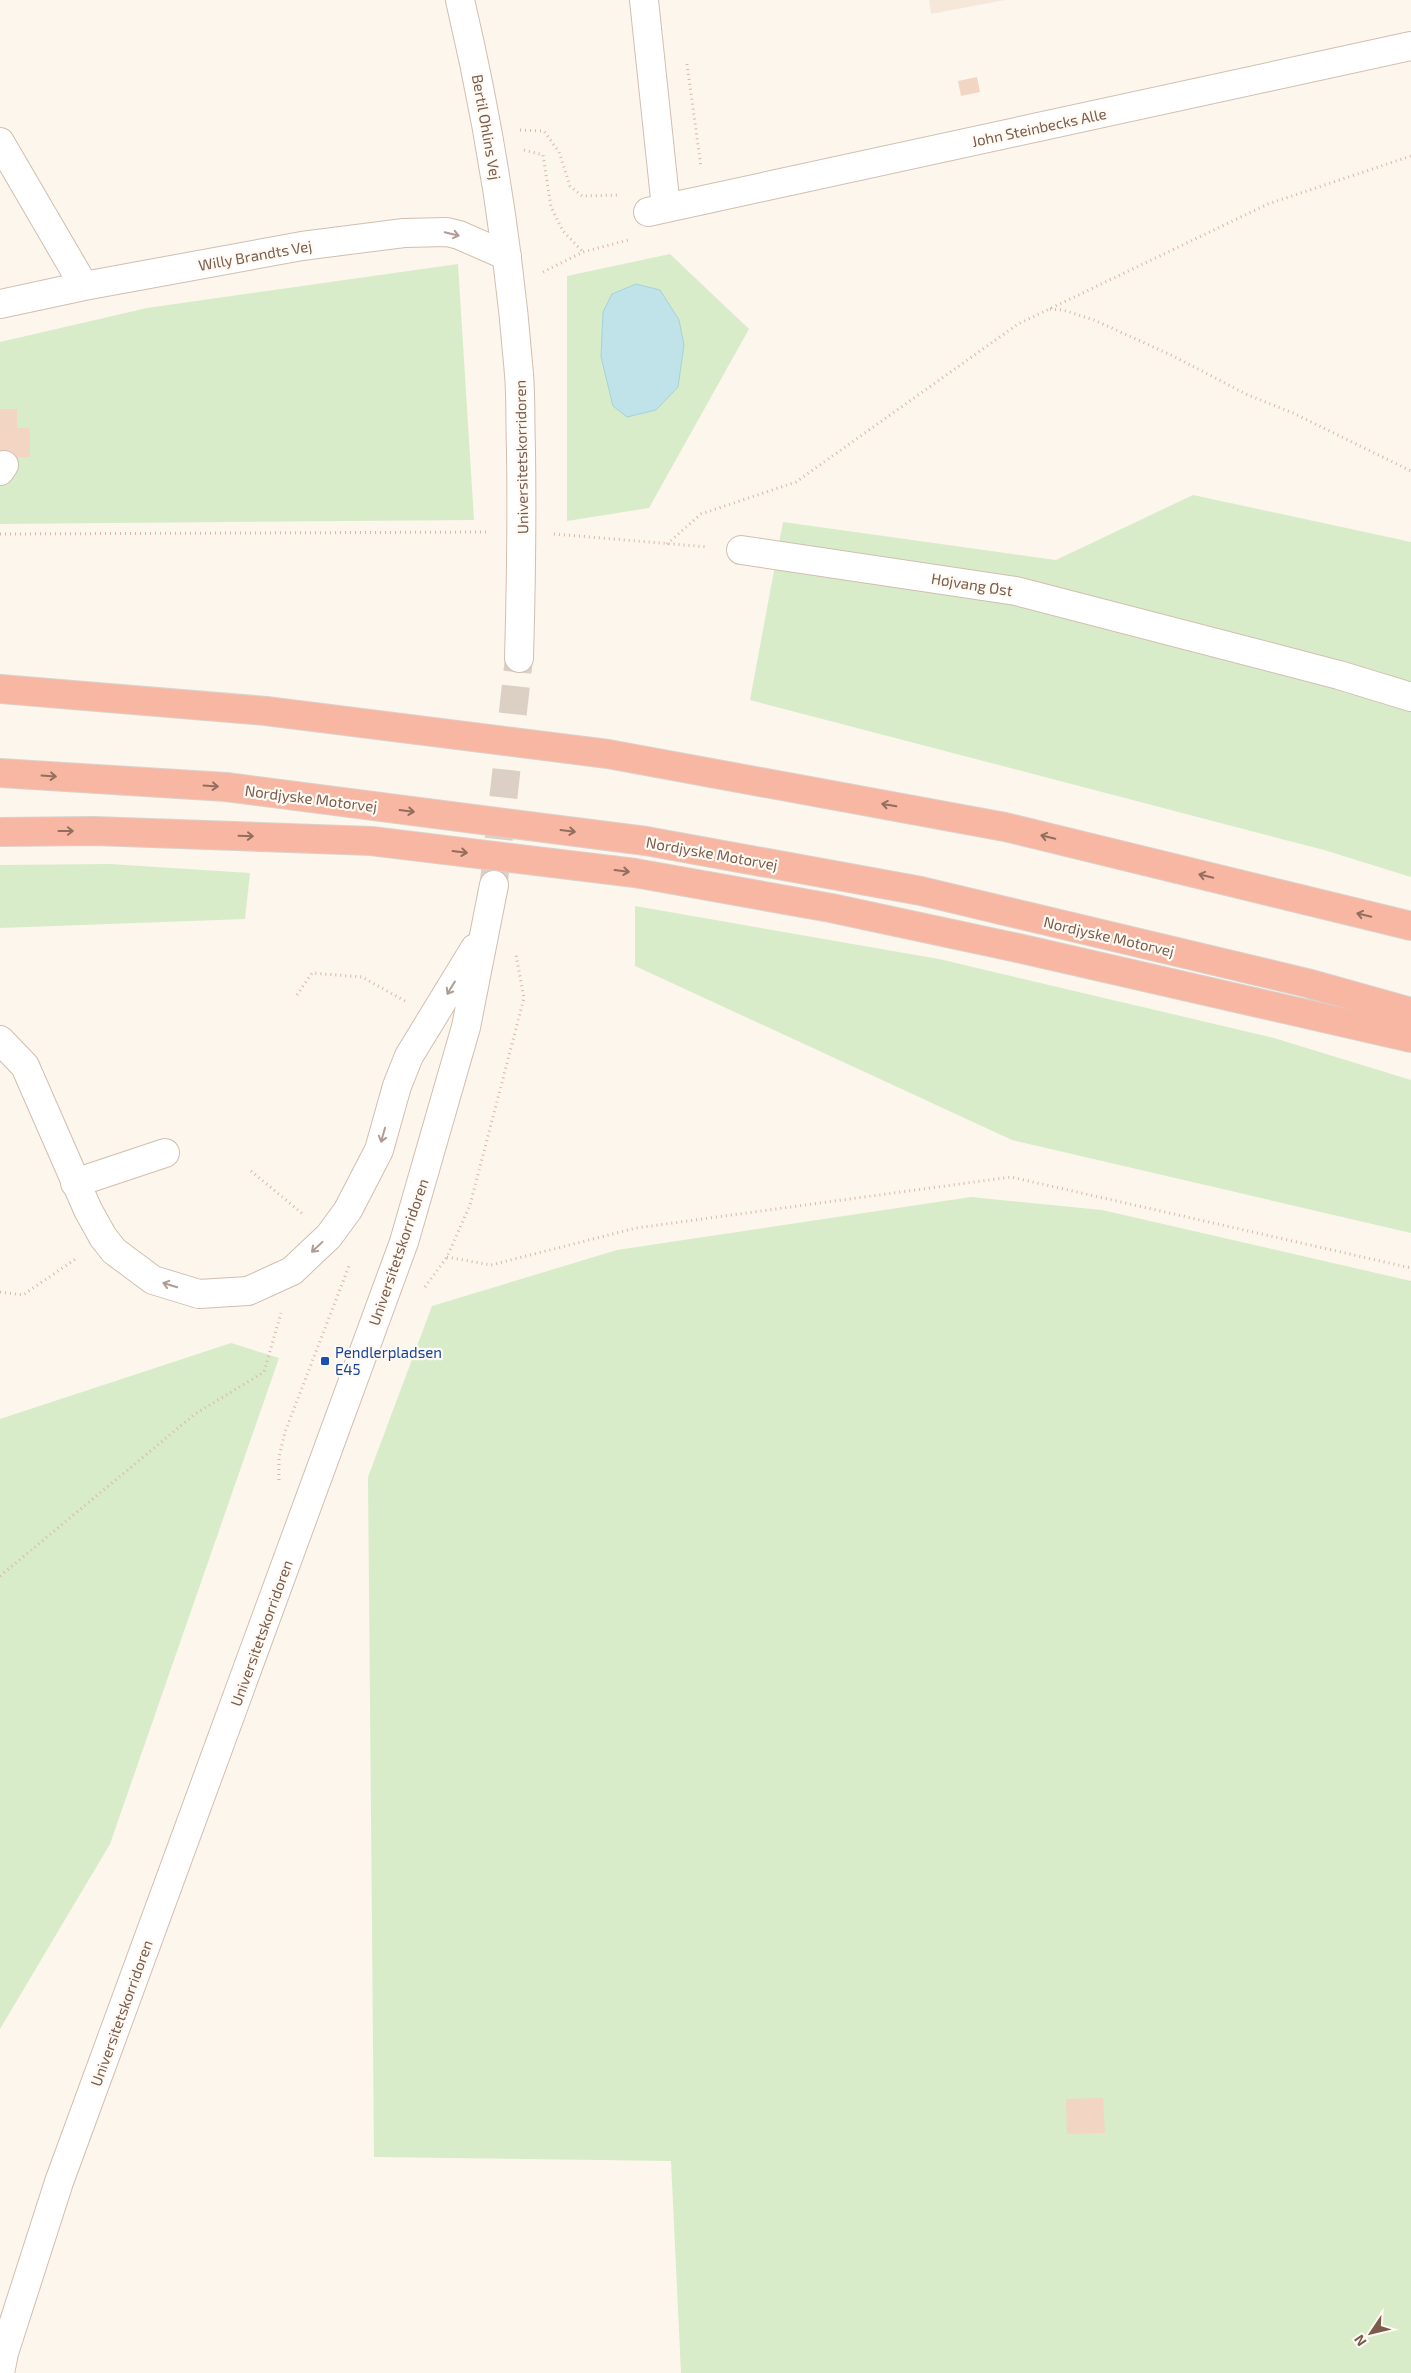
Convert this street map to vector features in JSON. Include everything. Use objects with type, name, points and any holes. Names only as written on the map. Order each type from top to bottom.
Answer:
[{"type":"highway","points":[[0,672],[266,711],[608,754],[1005,827],[1411,926]]},
{"type":"highway","points":[[0,689],[266,711]]},
{"type":"highway","name":"Nordjyske Motorvej","points":[[0,773],[226,788],[646,841],[920,891],[1307,983],[1411,1012]]},
{"type":"highway","points":[[0,832],[94,831],[371,840],[635,873],[831,908],[1037,952],[1411,1038]]},
{"type":"street","name":"Bertil Ohlins Vej","points":[[460,0],[479,81],[507,256]]},
{"type":"street","points":[[644,0],[657,210]]},
{"type":"street","name":"John Steinbecks Alle","points":[[657,210],[1411,46]]},
{"type":"street","points":[[0,142],[84,286]]},
{"type":"street","name":"Willy Brandts Vej","points":[[0,304],[84,286],[302,246],[404,233],[447,232],[459,235],[507,256]]},
{"type":"street","name":"Universitetskorridoren","points":[[507,256],[519,376],[523,532],[519,658]]},
{"type":"street","name":"Højvang Øst","points":[[741,550],[1016,591],[1339,675],[1411,697]]},
{"type":"street","name":"Universitetskorridoren","points":[[0,2373],[4,2353],[59,2182],[404,1242],[466,1027],[494,885]]},
{"type":"street","points":[[0,1040],[26,1066],[76,1182],[103,1238],[114,1250],[153,1280],[199,1294],[248,1290],[292,1271],[330,1236],[348,1210],[379,1150],[397,1086],[409,1056],[485,932]]},
{"type":"street","points":[[76,1182],[166,1152]]},
{"type":"path","points":[[687,60],[702,170]]},
{"type":"path","points":[[516,130],[544,131],[559,152],[570,186],[582,196],[621,195],[657,210],[632,238],[583,252],[536,276]]},
{"type":"path","points":[[518,149],[543,155],[551,207],[563,231],[583,252]]},
{"type":"path","points":[[667,544],[701,514],[796,482],[1018,324],[1268,204],[1411,156]]},
{"type":"path","points":[[1050,309],[1063,310],[1094,320],[1171,355],[1248,396],[1293,413],[1411,471]]},
{"type":"path","points":[[0,534],[523,532],[741,550]]},
{"type":"path","points":[[297,995],[312,972],[362,977],[433,1017]]},
{"type":"path","points":[[447,1257],[492,1265],[636,1228],[1011,1177],[1411,1268]]},
{"type":"path","points":[[0,1292],[24,1295],[54,1276],[103,1238]]},
{"type":"path","points":[[0,1576],[195,1414],[264,1372],[292,1271]]},
{"type":"shaded area","points":[[929,0],[1005,0],[931,14]]},
{"type":"green space","points":[[670,254],[749,329],[649,508],[567,521],[567,276]]},
{"type":"green space","points":[[458,264],[474,520],[0,524],[0,342],[147,308]]},
{"type":"green space","points":[[1193,495],[1411,542],[1411,877],[1324,850],[750,700],[783,522],[1056,560]]},
{"type":"green space","points":[[110,864],[250,873],[245,919],[0,928],[0,865]]},
{"type":"green space","points":[[635,906],[939,959],[1274,1038],[1411,1080],[1411,1233],[1012,1140],[635,966]]},
{"type":"green space","points":[[971,1197],[1102,1210],[1411,1281],[1411,2373],[681,2373],[671,2161],[374,2157],[368,1477],[432,1306],[617,1250]]},
{"type":"green space","points":[[231,1343],[279,1358],[110,1844],[0,2029],[0,1419]]},
{"type":"water","points":[[636,284],[660,290],[679,320],[684,345],[678,387],[656,410],[627,417],[613,406],[601,357],[603,312],[612,294]]},
{"type":"building","points":[[977,77],[980,92],[961,96],[958,81]]},
{"type":"building","points":[[0,409],[17,409],[17,428],[30,428],[30,457],[0,457]]},
{"type":"building","points":[[1103,2098],[1105,2133],[1067,2134],[1066,2099]]},
{"type":"tunnel","points":[[494,881],[519,658]]},
{"type":"place","name":"Pendlerpladsen E45","points":[[325,1361]]}]
